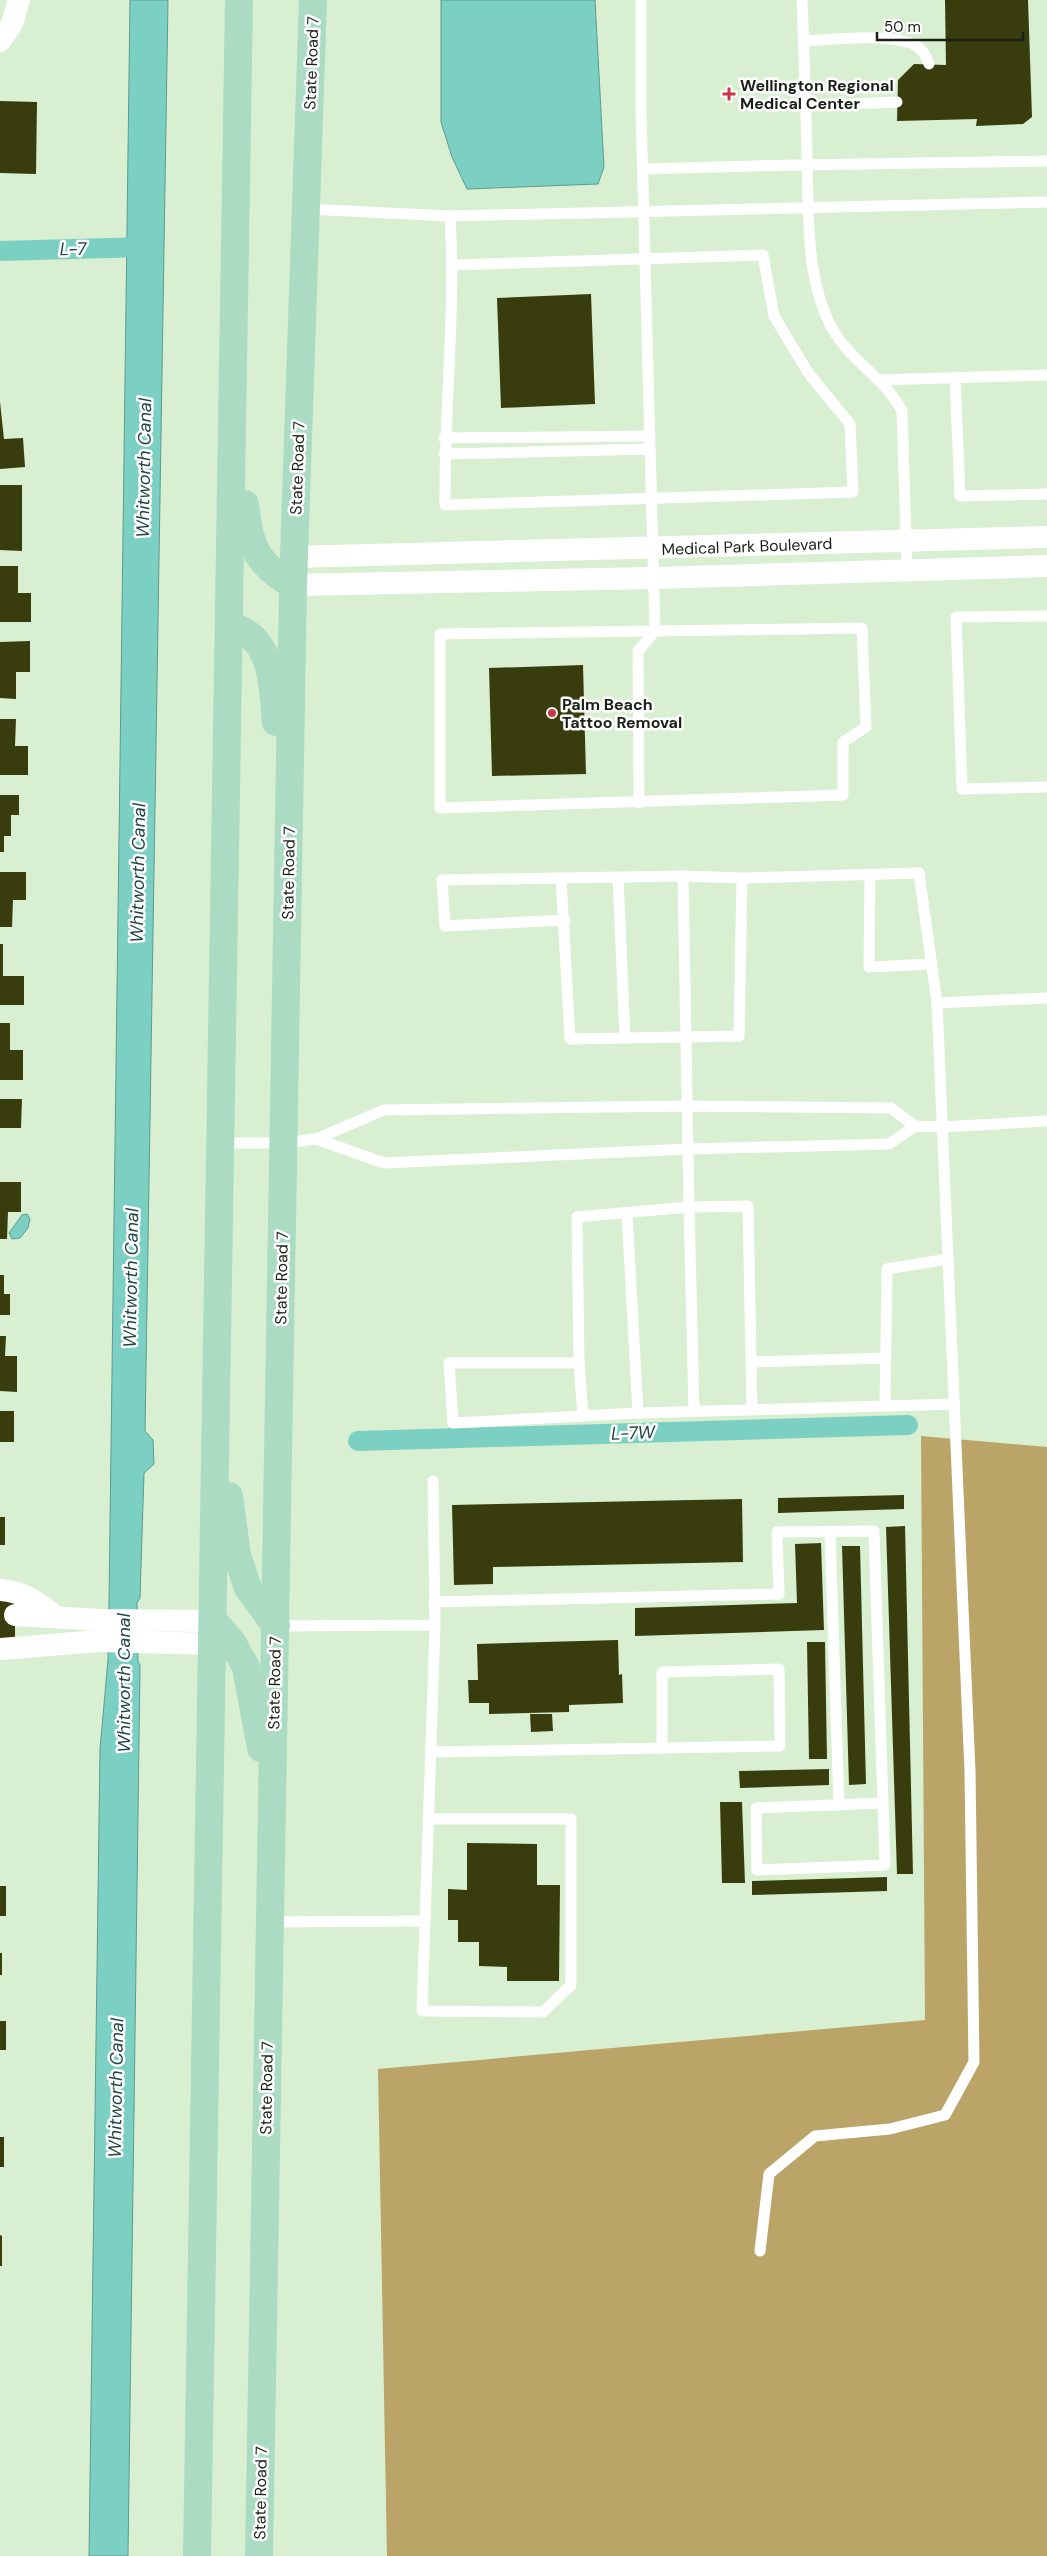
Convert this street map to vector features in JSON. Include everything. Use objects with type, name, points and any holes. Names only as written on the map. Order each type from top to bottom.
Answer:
[{"type":"main road","points":[[198,2548],[234,414],[239,0]]},
{"type":"main road","name":"State Road 7","points":[[259,2556],[268,1922],[276,1626],[293,585],[313,0]]},
{"type":"main road","points":[[234,414],[248,534],[260,560],[273,574],[293,585]]},
{"type":"main road","points":[[230,625],[249,634],[263,651],[271,677],[289,853]]},
{"type":"main road","points":[[217,1408],[237,1555],[248,1588],[276,1626]]},
{"type":"main road","points":[[214,1633],[232,1642],[246,1667],[271,1801]]},
{"type":"street","points":[[0,41],[12,24],[19,0]]},
{"type":"street","name":"Medical Park Boulevard","points":[[294,557],[653,549],[1047,537]]},
{"type":"street","points":[[447,553],[449,582]]},
{"type":"street","name":"Medical Park Boulevard","points":[[293,585],[654,578],[1047,566]]},
{"type":"street","points":[[0,1590],[23,1595],[36,1601],[56,1617]]},
{"type":"street","points":[[15,1615],[56,1617],[100,1630],[214,1633]]},
{"type":"street","points":[[0,1650],[100,1630]]},
{"type":"lane","points":[[639,803],[638,651],[655,631],[643,211],[641,0]]},
{"type":"lane","points":[[802,0],[808,207],[812,258],[820,302],[832,329],[851,354],[892,393],[902,411],[907,570]]},
{"type":"lane","points":[[804,41],[890,38],[916,46],[925,53],[929,64]]},
{"type":"lane","points":[[806,106],[897,102]]},
{"type":"lane","points":[[643,170],[807,164],[1047,161]]},
{"type":"lane","points":[[306,209],[450,216],[1047,202]]},
{"type":"lane","points":[[450,216],[453,265],[444,438],[445,505],[651,496],[853,492],[850,424],[809,374],[774,316],[764,255],[645,257],[453,265]]},
{"type":"lane","points":[[879,380],[1047,375]]},
{"type":"lane","points":[[956,377],[960,496],[1047,494]]},
{"type":"lane","points":[[444,438],[650,436]]},
{"type":"lane","points":[[444,454],[650,449]]},
{"type":"lane","points":[[1047,616],[956,616],[962,789],[1047,787]]},
{"type":"lane","points":[[862,628],[866,727],[844,742],[843,795],[440,808],[440,634],[655,631],[862,628]]},
{"type":"lane","points":[[565,920],[445,926],[442,880],[683,876],[742,878],[919,873],[937,1004],[970,1771],[974,2062],[945,2114],[890,2130],[815,2136],[769,2174],[760,2250]]},
{"type":"lane","points":[[870,874],[869,967],[932,964]]},
{"type":"lane","points":[[683,876],[694,1411]]},
{"type":"lane","points":[[618,877],[626,1038]]},
{"type":"lane","points":[[561,878],[565,920],[570,1039],[740,1036],[742,878]]},
{"type":"lane","points":[[937,1004],[1047,998]]},
{"type":"lane","points":[[222,1143],[283,1144],[316,1139],[384,1110],[687,1106],[891,1108],[916,1126],[941,1127],[1047,1121]]},
{"type":"lane","points":[[316,1139],[384,1164],[688,1149],[889,1144],[916,1126]]},
{"type":"lane","points":[[583,1416],[579,1363],[577,1216],[689,1207],[748,1206],[752,1410]]},
{"type":"lane","points":[[627,1213],[638,1413]]},
{"type":"lane","points":[[885,1406],[887,1269],[948,1259]]},
{"type":"lane","points":[[751,1362],[886,1358]]},
{"type":"lane","points":[[579,1363],[449,1363],[453,1423],[638,1413],[955,1404]]},
{"type":"lane","points":[[428,1819],[572,1820],[571,1985],[543,2012],[422,2011],[430,1752],[435,1625],[433,1481]]},
{"type":"lane","points":[[434,1602],[779,1594],[777,1532],[874,1531],[883,1803],[885,1865],[757,1870],[756,1808],[883,1803]]},
{"type":"lane","points":[[830,1532],[839,1805]]},
{"type":"lane","points":[[276,1626],[435,1625]]},
{"type":"lane","points":[[430,1752],[780,1746],[779,1669],[662,1672],[662,1748]]},
{"type":"lane","points":[[268,1922],[425,1921]]},
{"type":"shaded area","points":[[921,1436],[1047,1447],[1047,2556],[387,2556],[378,2069],[925,2020]]},
{"type":"water","name":"Whitworth Canal","points":[[130,0],[168,0],[145,1431],[153,1440],[154,1464],[144,1473],[140,1598],[137,1603],[138,1661],[140,1666],[128,2556],[89,2556],[100,1749],[108,1660],[109,1602]]},
{"type":"water","points":[[441,0],[595,0],[604,167],[598,184],[467,189],[452,157],[441,122]]},
{"type":"water","points":[[27,1214],[30,1219],[28,1228],[20,1238],[12,1239],[9,1233],[22,1215]]},
{"type":"building","points":[[945,0],[1028,0],[1032,117],[1023,124],[976,126],[977,119],[897,121],[898,80],[914,64],[946,65]]},
{"type":"building","points":[[0,101],[37,102],[36,174],[0,173]]},
{"type":"building","points":[[591,294],[595,404],[501,408],[497,298]]},
{"type":"building","points":[[0,402],[4,439],[23,438],[25,467],[0,469]]},
{"type":"building","points":[[0,485],[22,485],[22,551],[0,550]]},
{"type":"building","points":[[0,566],[18,566],[18,593],[31,593],[31,622],[0,622]]},
{"type":"building","points":[[30,641],[30,672],[16,672],[16,699],[0,698],[0,642]]},
{"type":"building","points":[[583,665],[586,774],[492,776],[489,668]]},
{"type":"building","points":[[0,719],[16,719],[15,746],[28,746],[28,775],[0,775]]},
{"type":"building","points":[[0,795],[19,795],[19,815],[11,815],[11,836],[4,836],[4,852],[0,852]]},
{"type":"building","points":[[0,872],[26,872],[26,900],[13,900],[12,927],[0,927]]},
{"type":"building","points":[[0,944],[3,944],[3,976],[24,976],[24,1005],[0,1005]]},
{"type":"building","points":[[0,1023],[10,1023],[10,1050],[23,1050],[23,1080],[0,1080]]},
{"type":"building","points":[[0,1099],[22,1099],[21,1128],[0,1128]]},
{"type":"building","points":[[0,1182],[21,1182],[21,1212],[8,1212],[7,1239],[0,1239]]},
{"type":"building","points":[[0,1275],[4,1275],[4,1294],[10,1294],[10,1315],[0,1315]]},
{"type":"building","points":[[0,1336],[6,1336],[5,1356],[17,1356],[17,1392],[0,1391]]},
{"type":"building","points":[[0,1411],[14,1411],[14,1442],[0,1442]]},
{"type":"building","points":[[904,1495],[904,1509],[778,1513],[778,1498]]},
{"type":"building","points":[[742,1499],[743,1562],[493,1567],[493,1584],[454,1585],[452,1505]]},
{"type":"building","points":[[0,1517],[5,1517],[5,1545],[0,1545]]},
{"type":"building","points":[[905,1526],[913,1874],[897,1874],[886,1527]]},
{"type":"building","points":[[821,1543],[824,1630],[635,1636],[635,1608],[797,1603],[795,1544]]},
{"type":"building","points":[[842,1546],[860,1546],[866,1784],[849,1785]]},
{"type":"building","points":[[0,1601],[15,1601],[15,1638],[0,1638]]},
{"type":"building","points":[[618,1640],[619,1675],[622,1674],[623,1703],[569,1705],[569,1712],[489,1714],[489,1703],[469,1703],[468,1680],[478,1680],[477,1644]]},
{"type":"building","points":[[807,1642],[825,1642],[827,1759],[809,1759]]},
{"type":"building","points":[[530,1714],[552,1714],[553,1731],[531,1732]]},
{"type":"building","points":[[829,1769],[829,1785],[740,1788],[739,1771]]},
{"type":"building","points":[[720,1802],[742,1802],[745,1883],[722,1883]]},
{"type":"building","points":[[467,1843],[537,1844],[537,1885],[560,1885],[559,1981],[507,1981],[507,1967],[479,1966],[479,1942],[458,1942],[458,1920],[448,1920],[448,1889],[467,1890]]},
{"type":"building","points":[[887,1877],[887,1891],[752,1895],[752,1881]]},
{"type":"building","points":[[0,1886],[6,1886],[6,1916],[0,1916]]},
{"type":"building","points":[[0,1953],[2,1953],[2,1975],[0,1975]]},
{"type":"building","points":[[0,2021],[6,2021],[6,2050],[0,2050]]},
{"type":"building","points":[[0,2137],[4,2137],[4,2167],[0,2167]]},
{"type":"building","points":[[0,2235],[2,2236],[2,2266],[0,2266]]},
{"type":"waterway","name":"L-7","points":[[0,251],[147,247]]},
{"type":"waterway","name":"L-7W","points":[[358,1441],[908,1425]]},
{"type":"place","name":"Wellington Regional Medical Center","points":[[729,94]]},
{"type":"place","name":"Palm Beach Tattoo Removal","points":[[552,713]]}]
